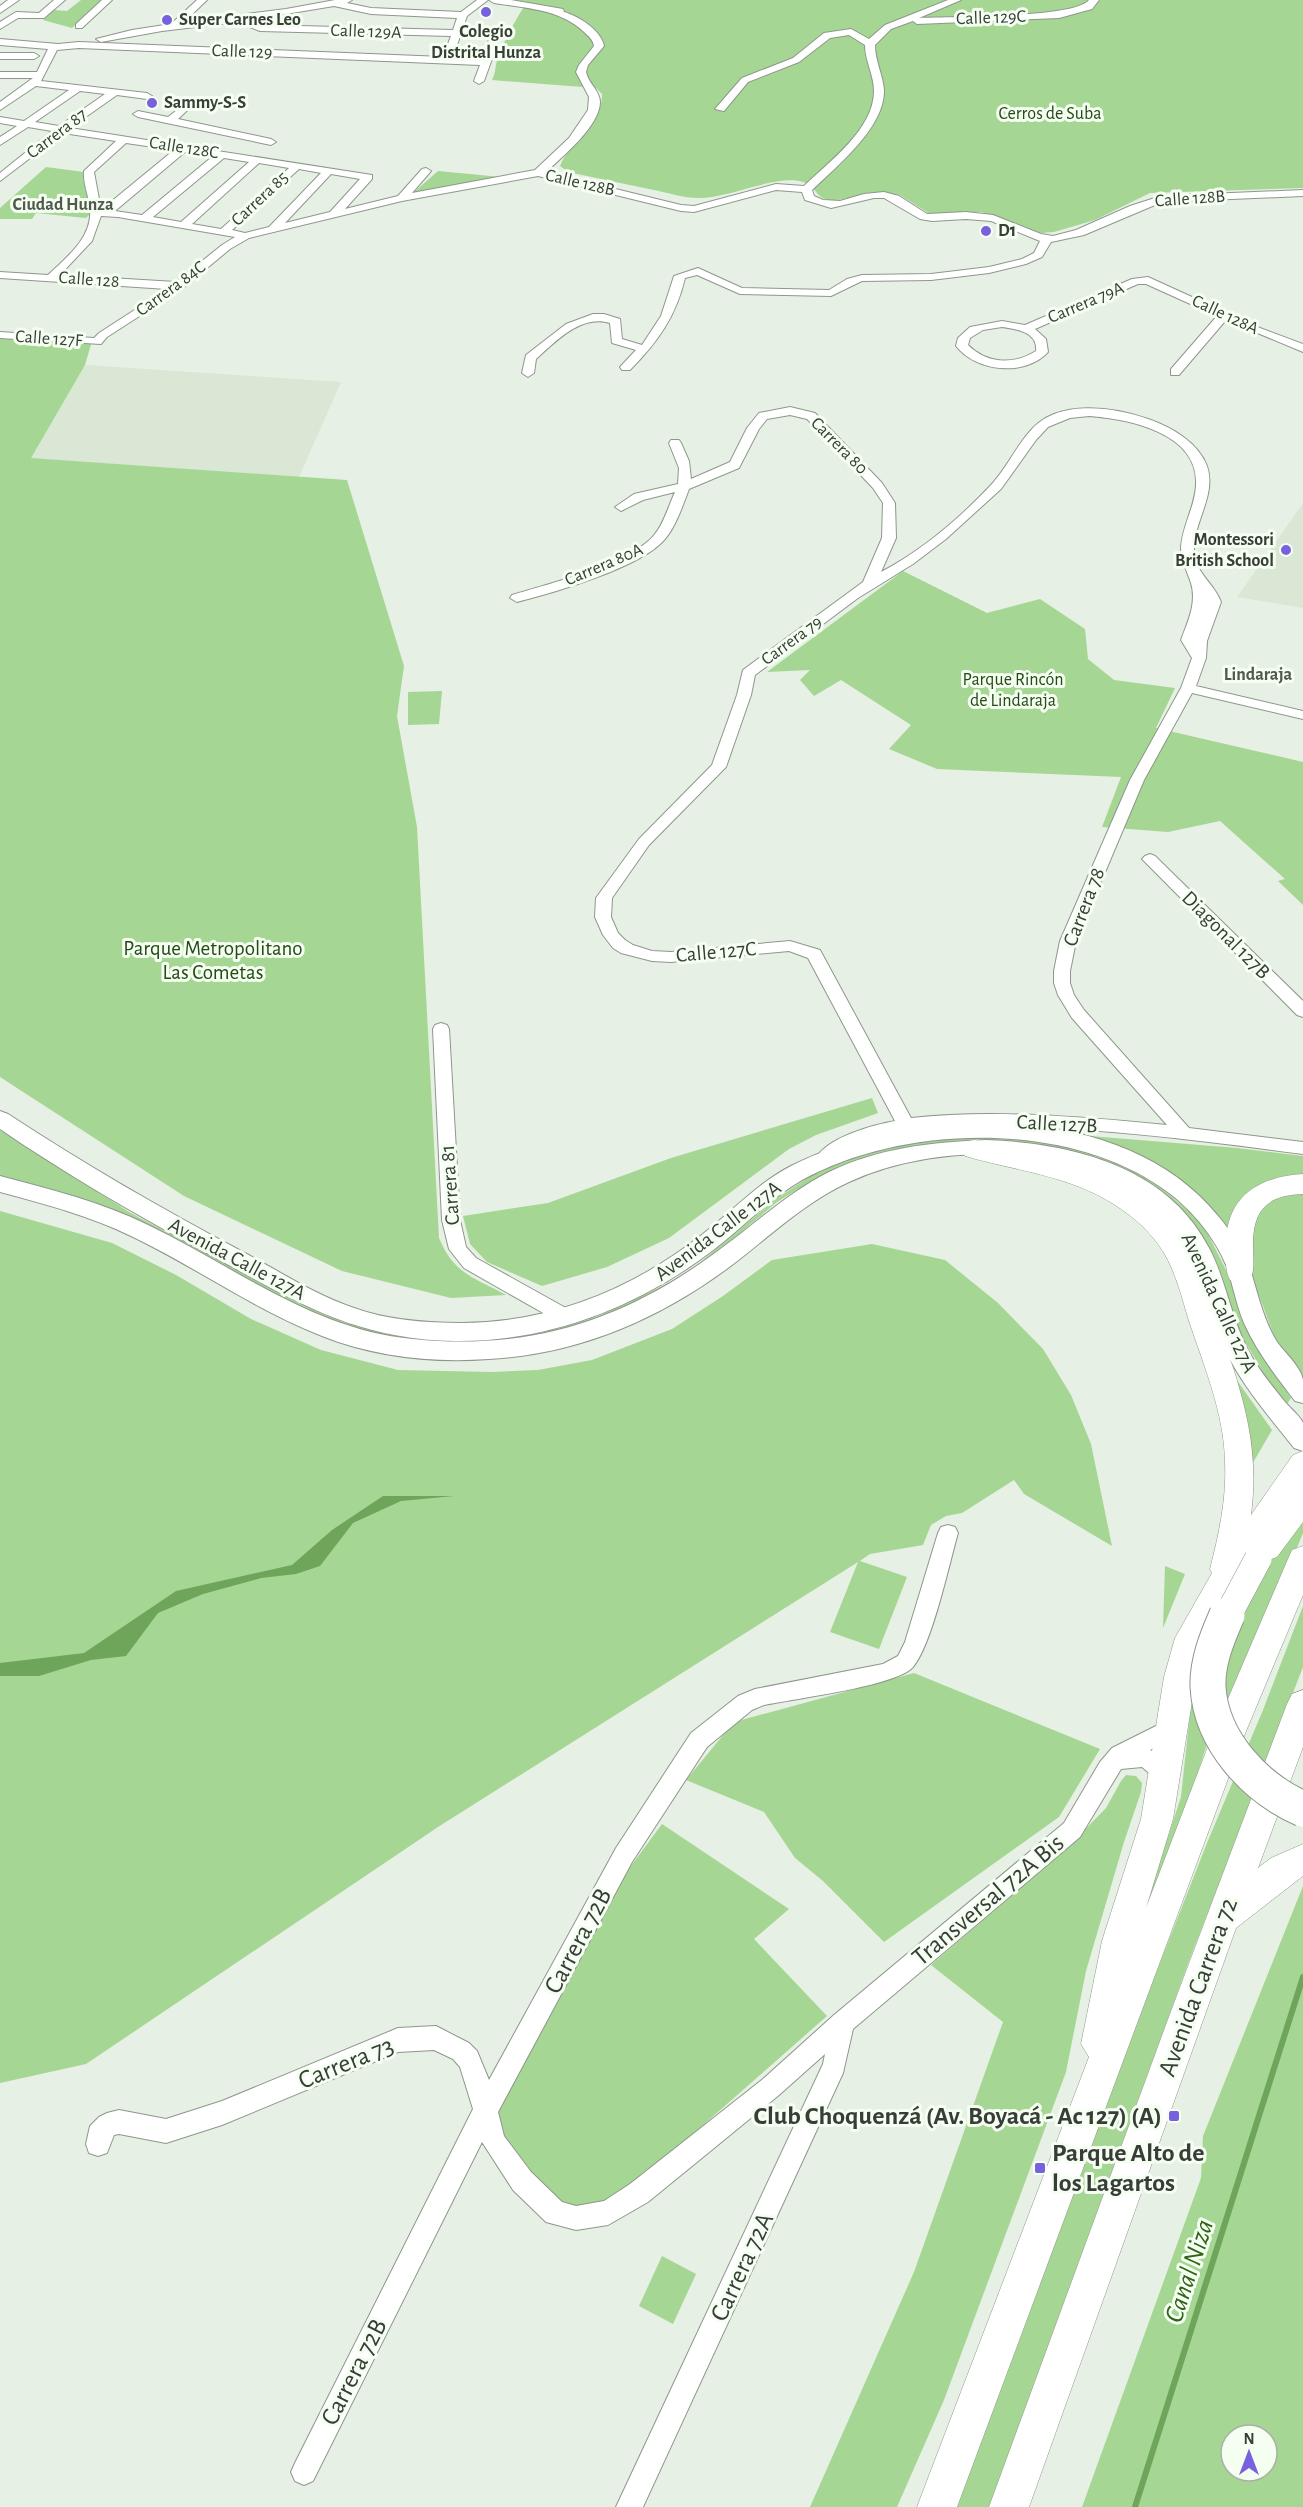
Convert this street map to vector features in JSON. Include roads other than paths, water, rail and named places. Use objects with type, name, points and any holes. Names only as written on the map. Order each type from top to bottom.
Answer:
[{"type":"highway","points":[[974,1149],[1031,1161],[1100,1184],[1125,1199],[1152,1221],[1172,1242],[1187,1272],[1226,1393],[1240,1458],[1236,1513],[1222,1582]]},
{"type":"highway","points":[[1240,1273],[1241,1222],[1249,1204],[1268,1190],[1288,1184],[1303,1184]]},
{"type":"highway","points":[[1086,2113],[1119,1941],[1157,1819],[1180,1677],[1191,1638],[1200,1616],[1303,1463]]},
{"type":"highway","points":[[1303,1499],[1258,1559],[1227,1612],[1212,1651],[1207,1681],[1210,1708],[1220,1734],[1252,1776],[1290,1804],[1303,1809]]},
{"type":"highway","points":[[937,2507],[1228,1736],[1303,1559]]},
{"type":"highway","name":"Avenida Carrera 72","points":[[1009,2507],[1303,1704]]},
{"type":"highway","points":[[1223,1918],[1283,1869],[1303,1859]]},
{"type":"main road","name":"Avenida Calle 127A","points":[[6,1125],[135,1204],[319,1303],[348,1315],[392,1325],[459,1332],[534,1325],[566,1317],[629,1294],[659,1278],[706,1244],[783,1181],[818,1162],[876,1144],[938,1132],[976,1131],[1035,1133],[1088,1143],[1140,1164],[1179,1188],[1218,1231],[1240,1273],[1244,1294],[1259,1331],[1298,1388]]},
{"type":"main road","name":"Avenida Calle 127A","points":[[0,1184],[82,1207],[137,1229],[295,1314],[334,1331],[394,1345],[489,1350],[535,1345],[578,1336],[607,1328],[656,1305],[705,1273],[806,1198],[837,1178],[867,1165],[917,1153],[974,1149],[1010,1149],[1074,1158],[1105,1169],[1134,1184],[1160,1202],[1182,1224],[1208,1273],[1236,1348],[1274,1406],[1303,1441]]},
{"type":"street","points":[[0,10],[14,0]]},
{"type":"street","points":[[0,26],[16,15],[41,16],[60,0]]},
{"type":"street","points":[[79,26],[107,0]]},
{"type":"street","points":[[174,26],[202,0]]},
{"type":"street","points":[[199,27],[347,0]]},
{"type":"street","points":[[447,60],[463,15],[483,0]]},
{"type":"street","points":[[494,0],[561,11],[574,18],[598,40],[597,52],[582,67],[581,73],[595,100],[593,112],[588,123],[538,173]]},
{"type":"street","points":[[626,367],[668,319],[680,276],[689,272],[706,273],[740,291],[831,293],[851,281],[862,278],[931,277],[989,270],[1026,261],[1038,255],[1047,239],[994,219],[972,216],[925,217],[897,198],[882,195],[841,205],[827,205],[809,198],[807,189],[856,141],[877,108],[880,90],[870,60],[870,44],[888,27],[956,0]]},
{"type":"street","name":"Calle 129C","points":[[906,19],[917,21],[1049,15],[1089,7],[1094,0]]},
{"type":"street","points":[[335,3],[371,11],[463,15]]},
{"type":"street","points":[[79,45],[160,27],[199,27],[224,31],[239,19],[268,6]]},
{"type":"street","points":[[298,42],[311,7]]},
{"type":"street","points":[[549,10],[574,18]]},
{"type":"street","points":[[358,44],[371,11]]},
{"type":"street","points":[[398,46],[409,14]]},
{"type":"street","name":"Calle 129A","points":[[239,19],[260,30],[298,42],[398,46],[457,33],[496,34],[485,62]]},
{"type":"street","points":[[151,48],[160,27]]},
{"type":"street","points":[[248,52],[260,30]]},
{"type":"street","name":"Calle 129A","points":[[247,32],[260,30]]},
{"type":"street","points":[[720,109],[750,77],[796,60],[827,35],[851,32],[870,44]]},
{"type":"street","name":"Calle 129","points":[[0,42],[51,51],[79,45],[151,48],[189,45],[248,52],[298,42],[358,44],[398,46],[447,60],[485,62]]},
{"type":"street","points":[[0,56],[51,51]]},
{"type":"street","points":[[0,106],[37,79],[51,51]]},
{"type":"street","points":[[479,81],[485,62]]},
{"type":"street","points":[[0,75],[37,79],[78,88],[148,94],[121,139],[89,171],[101,213]]},
{"type":"street","points":[[0,142],[24,123],[78,88]]},
{"type":"street","name":"Carrera 87","points":[[0,178],[61,129],[115,92]]},
{"type":"street","points":[[171,131],[191,102]]},
{"type":"street","points":[[138,114],[171,131],[221,131],[271,142]]},
{"type":"street","name":"Calle 128C","points":[[0,120],[121,139],[171,131],[183,148],[368,177],[334,214]]},
{"type":"street","points":[[201,151],[221,131]]},
{"type":"street","points":[[52,277],[87,241],[101,213],[183,148]]},
{"type":"street","points":[[145,218],[222,154]]},
{"type":"street","points":[[184,225],[257,160]]},
{"type":"street","name":"Carrera 85","points":[[224,232],[297,166]]},
{"type":"street","points":[[273,229],[328,171]]},
{"type":"street","points":[[402,198],[426,171]]},
{"type":"street","name":"Calle 128B","points":[[101,213],[145,218],[245,236],[402,198],[538,173],[681,208],[694,209],[776,187],[807,189]]},
{"type":"street","name":"Calle 128B","points":[[1047,239],[1065,237],[1145,202],[1161,199],[1303,193]]},
{"type":"street","name":"Carrera 84C","points":[[97,342],[123,321],[179,286],[225,247],[245,236]]},
{"type":"street","name":"Calle 128","points":[[0,275],[179,286]]},
{"type":"street","name":"Calle 128A","points":[[1148,280],[1301,345]]},
{"type":"street","name":"Carrera 79A","points":[[1025,328],[1136,281],[1148,280]]},
{"type":"street","points":[[1175,372],[1225,314]]},
{"type":"street","points":[[528,373],[530,358],[560,333],[589,318],[598,316],[616,321],[616,341],[644,349]]},
{"type":"street","points":[[1002,324],[1025,328],[1041,339],[1044,346],[1042,352],[1026,362],[1013,364],[987,362],[975,357],[962,346],[965,335],[978,327],[1002,324]]},
{"type":"street","name":"Calle 127F","points":[[0,335],[97,342]]},
{"type":"street","name":"Carrera 80","points":[[621,507],[639,497],[685,486],[735,465],[753,428],[763,416],[790,411],[811,416],[878,486],[889,503],[889,538],[869,584]]},
{"type":"street","name":"Carrera 78","points":[[1050,420],[1071,414],[1097,412],[1119,415],[1163,429],[1188,446],[1200,466],[1203,482],[1202,497],[1187,548],[1189,562],[1207,596],[1188,640],[1198,658],[1188,688],[1150,755],[1118,822],[1068,941],[1062,972],[1066,995],[1077,1014],[1185,1134]]},
{"type":"street","name":"Carrera 79","points":[[619,944],[605,926],[602,909],[604,898],[644,842],[719,767],[744,695],[748,673],[869,584],[900,567],[965,517],[1006,476],[1030,439],[1050,420]]},
{"type":"street","points":[[675,443],[685,463],[685,486]]},
{"type":"street","name":"Carrera 80A","points":[[517,598],[604,569],[648,548],[660,538],[685,486]]},
{"type":"street","points":[[1188,688],[1303,716]]},
{"type":"street","name":"Diagonal 127B","points":[[1150,859],[1303,1011]]},
{"type":"street","name":"Calle 127C","points":[[619,944],[627,950],[652,956],[671,957],[790,946],[814,954],[906,1125]]},
{"type":"street","name":"Carrera 81","points":[[441,1029],[451,1220],[458,1249],[470,1263],[566,1317]]},
{"type":"street","name":"Calle 127B","points":[[818,1162],[858,1137],[906,1125],[955,1121],[1032,1122],[1185,1134],[1303,1148]]},
{"type":"street","name":"Carrera 72B","points":[[304,2472],[485,2111],[624,1855],[699,1740],[745,1703],[762,1696],[887,1672],[905,1662],[915,1645],[948,1533]]},
{"type":"street","name":"Transversal 72A Bis","points":[[842,2023],[1072,1830],[1115,1761],[1127,1750],[1172,1727]]},
{"type":"street","points":[[1115,1761],[1132,1756],[1149,1758],[1159,1769],[1163,1787]]},
{"type":"street","name":"Carrera 73","points":[[98,2144],[99,2135],[107,2125],[119,2122],[166,2131],[222,2113],[398,2040],[436,2038],[461,2051],[469,2059],[494,2142],[522,2181],[555,2213],[576,2218],[608,2213],[639,2193],[771,2087],[842,2023]]},
{"type":"street","name":"Carrera 72A","points":[[629,2507],[835,2065],[842,2023]]},
{"type":"waterway","name":"Canal Niza","points":[[1135,2507],[1303,1977]]},
{"type":"place","name":"Colegio Distrital Hunza","points":[[486,12]]},
{"type":"place","name":"Super Carnes Leo","points":[[167,20]]},
{"type":"place","name":"Sammy-S-S","points":[[152,103]]},
{"type":"place","name":"D1","points":[[986,231]]},
{"type":"place","name":"Montessori British School","points":[[1286,550]]},
{"type":"place","name":"Club Choquenzá (Av. Boyacá - Ac 127) (A)","points":[[1174,2116]]},
{"type":"place","name":"Parque Alto de los Lagartos","points":[[1040,2168]]},
{"type":"district","name":"Ciudad Hunza","points":[[63,205]]},
{"type":"district","name":"Lindaraja","points":[[1258,675]]},
{"type":"park label","name":"Cerros de Suba","points":[[1050,114]]},
{"type":"park label","name":"Parque Rincón de Lindaraja","points":[[1013,690]]},
{"type":"park label","name":"Parque Metropolitano Las Cometas","points":[[213,960]]}]
